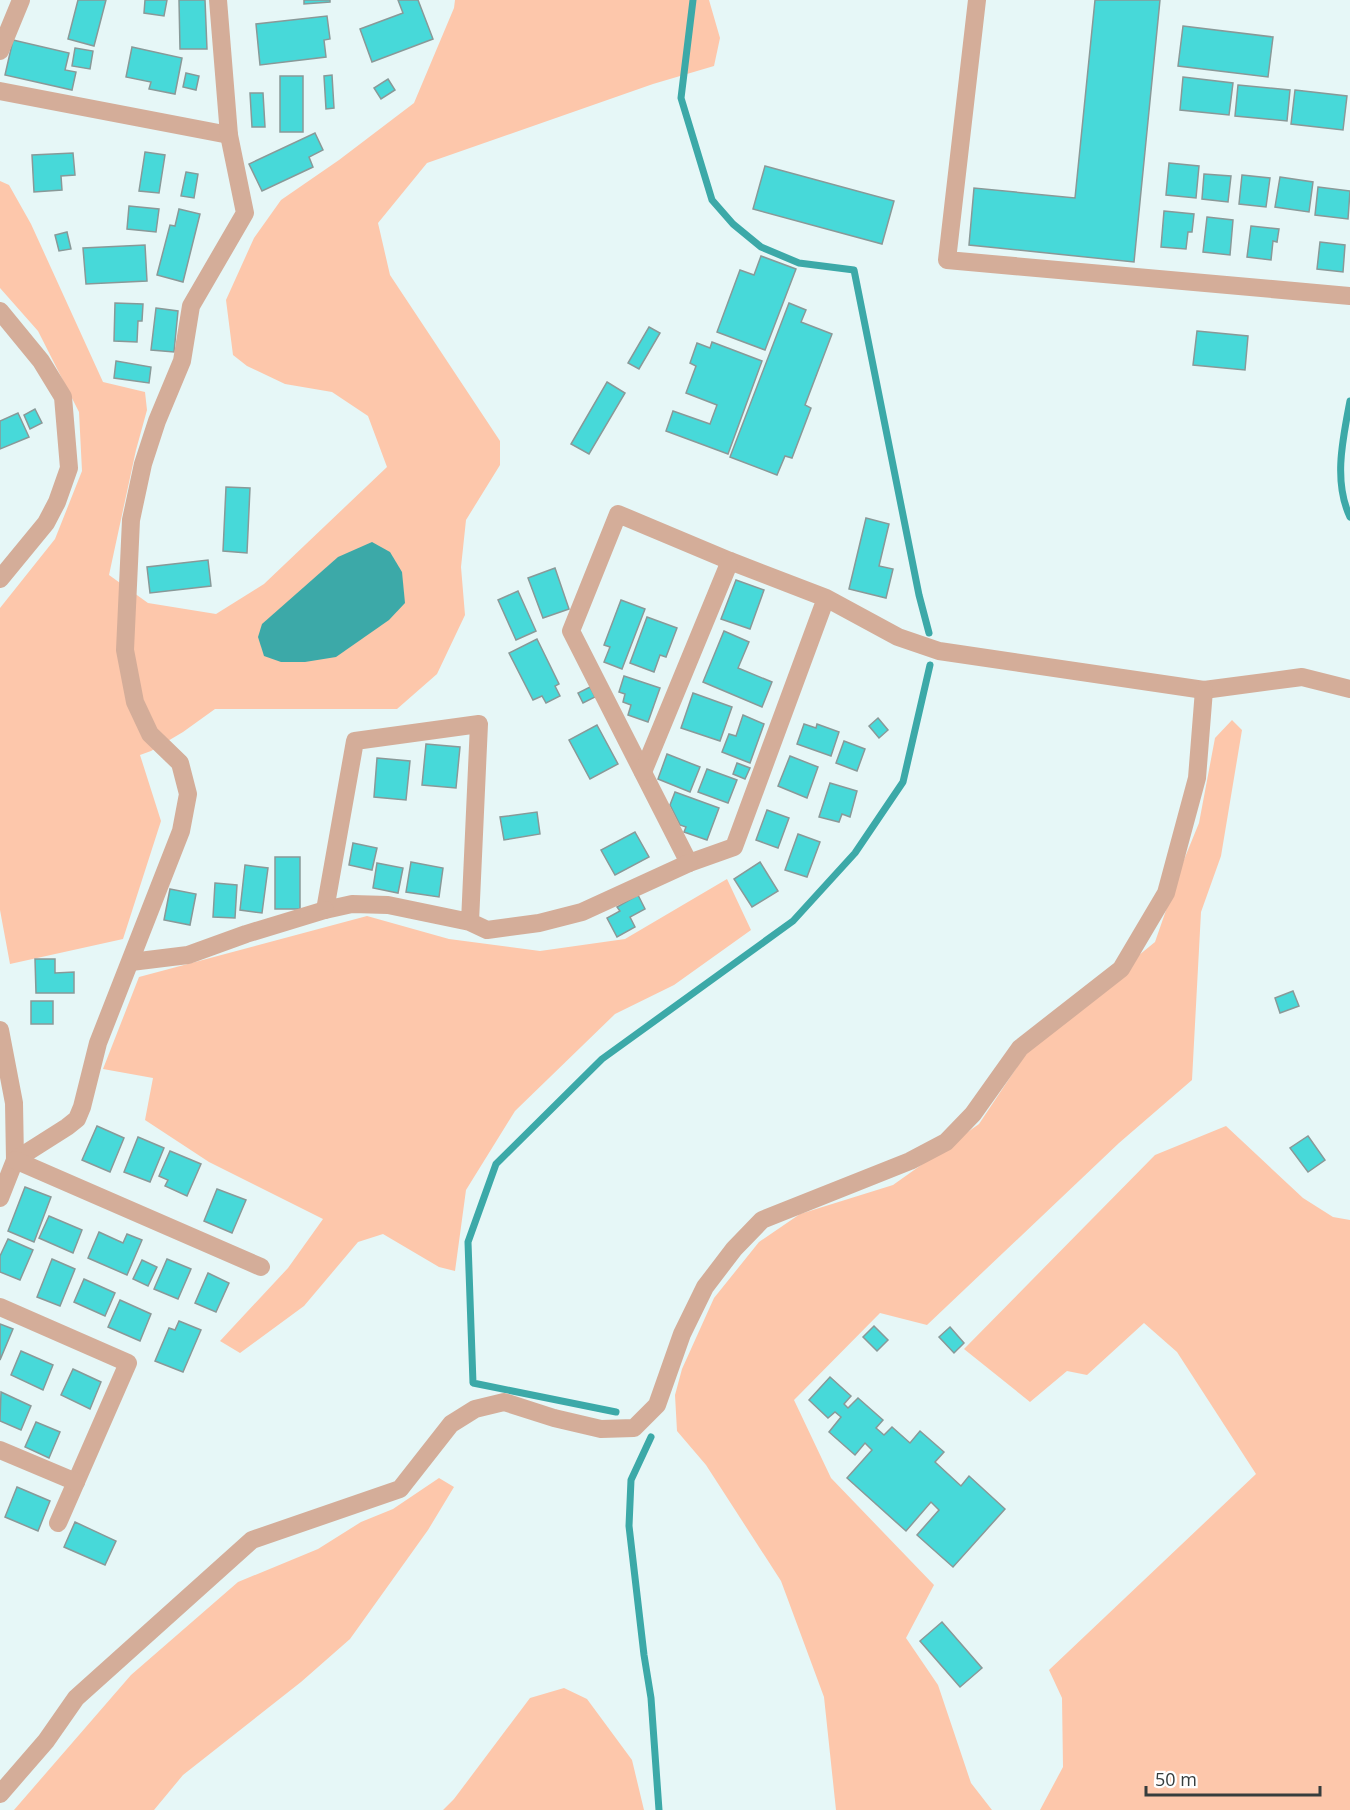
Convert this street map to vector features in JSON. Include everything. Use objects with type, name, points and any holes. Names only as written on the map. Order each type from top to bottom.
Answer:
[{"type":"street","points":[[0,51],[21,0]]},
{"type":"street","points":[[15,1160],[77,1119],[98,1043],[181,831],[188,794],[180,763],[150,734],[135,702],[126,650],[131,520],[143,464],[182,361],[191,306],[245,213],[229,135],[218,0]]},
{"type":"street","points":[[976,0],[947,260],[1350,296]]},
{"type":"street","points":[[0,91],[229,135]]},
{"type":"street","points":[[0,311],[41,361],[63,397],[69,468],[57,502],[46,523],[0,579]]},
{"type":"street","points":[[689,863],[571,631],[618,514],[730,561],[826,597],[898,637],[939,651],[1204,690],[1302,676],[1350,689]]},
{"type":"street","points":[[643,772],[730,561]]},
{"type":"street","points":[[131,962],[188,955],[246,934],[352,904],[388,905],[470,922],[487,930],[539,923],[582,912],[689,863],[734,847],[826,597]]},
{"type":"street","points":[[0,1794],[46,1741],[76,1698],[252,1540],[400,1489],[451,1424],[475,1409],[504,1402],[554,1418],[601,1429],[634,1428],[657,1405],[682,1334],[705,1287],[734,1249],[762,1220],[910,1161],[946,1142],[973,1114],[1020,1048],[1121,969],[1166,893],[1197,778],[1204,690]]},
{"type":"street","points":[[326,910],[355,741],[479,724],[470,922]]},
{"type":"street","points":[[0,1030],[14,1104],[15,1160],[0,1198]]},
{"type":"street","points":[[15,1160],[261,1267]]},
{"type":"street","points":[[0,1307],[128,1363],[58,1523]]},
{"type":"street","points":[[0,1450],[76,1482]]},
{"type":"shaded area","points":[[455,0],[709,0],[720,38],[714,66],[653,84],[427,163],[378,223],[390,275],[500,441],[500,465],[466,520],[461,567],[465,615],[437,674],[397,709],[215,709],[183,732],[140,755],[161,821],[123,939],[10,964],[0,910],[0,608],[55,539],[82,471],[79,412],[38,331],[0,288],[0,181],[9,185],[31,224],[103,382],[145,392],[147,410],[109,575],[148,603],[216,614],[264,584],[387,467],[368,416],[332,392],[285,384],[247,366],[233,355],[226,300],[254,238],[281,200],[339,160],[414,103],[454,8]]},
{"type":"shaded area","points":[[1232,720],[1242,730],[1221,856],[1201,912],[1192,1080],[1119,1143],[927,1325],[880,1313],[794,1400],[831,1478],[934,1585],[906,1638],[938,1685],[971,1783],[992,1810],[836,1810],[824,1697],[781,1581],[706,1465],[677,1431],[675,1395],[682,1369],[714,1298],[759,1242],[800,1214],[893,1185],[979,1124],[1035,1040],[1155,942],[1199,823],[1215,738]]},
{"type":"shaded area","points":[[727,879],[751,930],[674,985],[615,1014],[515,1111],[466,1190],[455,1271],[439,1267],[383,1234],[358,1242],[304,1306],[240,1353],[220,1341],[288,1268],[323,1219],[209,1162],[145,1120],[153,1078],[103,1069],[139,977],[367,916],[449,939],[540,951],[625,939]]},
{"type":"shaded area","points":[[1226,1126],[1303,1198],[1333,1217],[1350,1220],[1350,1810],[1040,1810],[1063,1767],[1062,1698],[1049,1670],[1256,1474],[1177,1352],[1144,1323],[1087,1375],[1067,1371],[1030,1402],[964,1349],[1155,1155]]},
{"type":"shaded area","points":[[439,1478],[454,1487],[428,1530],[350,1639],[301,1682],[183,1775],[154,1810],[14,1810],[131,1675],[238,1582],[318,1549],[361,1522],[393,1509]]},
{"type":"shaded area","points":[[564,1688],[587,1699],[632,1760],[644,1810],[443,1810],[454,1799],[530,1698]]},
{"type":"water","points":[[372,542],[390,552],[402,572],[405,603],[389,620],[336,657],[305,662],[281,662],[264,656],[258,637],[262,624],[338,557]]},
{"type":"building","points":[[78,0],[106,0],[94,46],[68,39]]},
{"type":"building","points":[[145,0],[167,0],[164,16],[144,13]]},
{"type":"building","points":[[179,0],[205,0],[207,49],[180,49]]},
{"type":"building","points":[[304,0],[330,0],[330,2],[304,4]]},
{"type":"building","points":[[398,0],[418,0],[433,39],[372,62],[360,29],[403,13]]},
{"type":"building","points":[[1095,0],[1160,0],[1134,262],[969,245],[974,188],[1075,198]]},
{"type":"building","points":[[327,16],[330,39],[324,40],[326,57],[260,65],[256,24]]},
{"type":"building","points":[[1183,26],[1273,37],[1268,77],[1178,66]]},
{"type":"building","points":[[13,40],[69,53],[65,70],[76,72],[72,90],[5,75]]},
{"type":"building","points":[[132,47],[182,58],[175,94],[149,89],[151,82],[126,77]]},
{"type":"building","points":[[75,48],[93,51],[90,69],[72,66]]},
{"type":"building","points":[[186,73],[199,76],[196,90],[183,87]]},
{"type":"building","points":[[332,75],[334,108],[326,109],[324,76]]},
{"type":"building","points":[[280,76],[303,76],[303,132],[280,132]]},
{"type":"building","points":[[1183,77],[1233,83],[1229,115],[1180,110]]},
{"type":"building","points":[[388,79],[395,90],[381,99],[374,88]]},
{"type":"building","points":[[1238,85],[1290,90],[1287,121],[1235,116]]},
{"type":"building","points":[[1295,90],[1347,96],[1343,130],[1291,124]]},
{"type":"building","points":[[250,93],[263,93],[265,127],[252,127]]},
{"type":"building","points":[[315,133],[323,150],[309,157],[313,167],[262,191],[249,164]]},
{"type":"building","points":[[145,152],[165,155],[159,193],[139,191]]},
{"type":"building","points":[[73,153],[75,175],[61,176],[62,190],[34,192],[32,155]]},
{"type":"building","points":[[1169,163],[1199,166],[1196,198],[1166,195]]},
{"type":"building","points":[[765,166],[894,201],[882,244],[753,209]]},
{"type":"building","points":[[186,172],[198,174],[194,198],[181,196]]},
{"type":"building","points":[[1204,174],[1231,176],[1228,202],[1202,199]]},
{"type":"building","points":[[1242,175],[1270,178],[1266,207],[1239,204]]},
{"type":"building","points":[[1280,177],[1313,182],[1309,212],[1275,207]]},
{"type":"building","points":[[1318,187],[1350,191],[1348,219],[1315,215]]},
{"type":"building","points":[[129,206],[159,209],[156,232],[127,229]]},
{"type":"building","points":[[179,209],[200,214],[183,282],[157,275],[170,225],[175,226]]},
{"type":"building","points":[[1164,211],[1194,214],[1192,232],[1188,232],[1186,249],[1161,247]]},
{"type":"building","points":[[1207,217],[1233,220],[1230,255],[1203,252]]},
{"type":"building","points":[[1251,226],[1279,229],[1277,242],[1273,241],[1271,260],[1247,257]]},
{"type":"building","points":[[67,232],[71,249],[59,251],[55,235]]},
{"type":"building","points":[[1320,242],[1345,245],[1343,272],[1317,269]]},
{"type":"building","points":[[145,245],[147,281],[86,284],[83,248]]},
{"type":"building","points":[[761,256],[796,269],[765,350],[717,332],[740,270],[754,275]]},
{"type":"building","points":[[115,303],[143,304],[142,321],[138,321],[137,342],[114,341]]},
{"type":"building","points":[[789,303],[806,310],[801,322],[832,334],[805,405],[811,408],[792,458],[785,456],[777,475],[730,457]]},
{"type":"building","points":[[156,308],[178,311],[174,352],[151,350]]},
{"type":"building","points":[[649,327],[660,333],[639,369],[628,363]]},
{"type":"building","points":[[1197,331],[1248,336],[1245,370],[1193,365]]},
{"type":"building","points":[[712,342],[762,361],[728,454],[666,431],[673,411],[710,424],[717,405],[686,393],[696,366],[690,363],[697,343],[710,348]]},
{"type":"building","points":[[116,361],[151,367],[149,383],[114,378]]},
{"type":"building","points":[[607,382],[625,393],[589,454],[571,444]]},
{"type":"building","points":[[35,409],[42,423],[30,429],[24,415]]},
{"type":"building","points":[[18,413],[29,437],[0,449],[0,421]]},
{"type":"building","points":[[226,487],[250,488],[247,553],[223,551]]},
{"type":"building","points":[[866,518],[889,524],[879,566],[893,569],[886,598],[849,589]]},
{"type":"building","points":[[208,560],[211,586],[150,593],[147,567]]},
{"type":"building","points":[[555,568],[569,609],[543,618],[528,578]]},
{"type":"building","points":[[736,580],[764,590],[750,629],[721,619]]},
{"type":"building","points":[[518,591],[536,631],[516,640],[498,600]]},
{"type":"building","points":[[621,600],[645,609],[622,669],[604,662],[610,647],[604,645]]},
{"type":"building","points":[[647,617],[677,628],[666,657],[660,655],[654,672],[630,663]]},
{"type":"building","points":[[724,631],[749,642],[738,668],[772,682],[762,707],[703,682]]},
{"type":"building","points":[[537,639],[559,684],[555,686],[560,696],[546,703],[542,696],[533,700],[509,653]]},
{"type":"building","points":[[624,676],[660,688],[648,722],[628,715],[631,705],[623,702],[625,694],[619,692]]},
{"type":"building","points":[[590,687],[595,697],[583,703],[578,693]]},
{"type":"building","points":[[693,693],[732,707],[720,741],[681,728]]},
{"type":"building","points":[[743,715],[764,724],[750,763],[722,752],[729,734],[736,736]]},
{"type":"building","points":[[878,718],[888,730],[879,738],[869,726]]},
{"type":"building","points":[[804,724],[816,728],[817,724],[839,732],[831,756],[797,744]]},
{"type":"building","points":[[597,725],[618,764],[590,779],[569,740]]},
{"type":"building","points":[[844,741],[865,749],[857,771],[836,763]]},
{"type":"building","points":[[426,744],[460,747],[456,788],[422,785]]},
{"type":"building","points":[[667,754],[700,767],[690,792],[658,779]]},
{"type":"building","points":[[790,756],[818,767],[807,798],[778,786]]},
{"type":"building","points":[[377,758],[410,761],[406,800],[374,797]]},
{"type":"building","points":[[737,763],[750,768],[745,779],[733,774]]},
{"type":"building","points":[[707,769],[737,780],[728,803],[698,792]]},
{"type":"building","points":[[830,783],[857,791],[850,817],[842,814],[839,822],[819,817]]},
{"type":"building","points":[[675,792],[719,808],[707,840],[684,832],[686,827],[680,825],[670,805]]},
{"type":"building","points":[[767,810],[789,818],[778,848],[756,840]]},
{"type":"building","points":[[537,812],[540,834],[504,840],[500,817]]},
{"type":"building","points":[[635,832],[649,857],[615,875],[601,850]]},
{"type":"building","points":[[798,834],[820,842],[807,877],[785,870]]},
{"type":"building","points":[[353,843],[377,848],[372,870],[349,865]]},
{"type":"building","points":[[275,857],[300,857],[300,909],[275,909]]},
{"type":"building","points":[[411,862],[443,868],[439,897],[406,892]]},
{"type":"building","points":[[760,862],[778,891],[752,907],[734,879]]},
{"type":"building","points":[[377,863],[403,868],[398,893],[373,888]]},
{"type":"building","points":[[245,865],[268,868],[262,913],[240,910]]},
{"type":"building","points":[[215,883],[237,885],[235,918],[213,917]]},
{"type":"building","points":[[170,889],[196,894],[190,925],[164,920]]},
{"type":"building","points":[[638,895],[645,909],[630,917],[635,927],[617,937],[607,918],[620,911],[617,907]]},
{"type":"building","points":[[35,959],[55,959],[55,973],[74,972],[74,993],[36,993]]},
{"type":"building","points":[[1293,991],[1299,1006],[1280,1013],[1275,998]]},
{"type":"building","points":[[31,1001],[53,1001],[53,1024],[31,1024]]},
{"type":"building","points":[[97,1126],[124,1138],[110,1172],[82,1160]]},
{"type":"building","points":[[1308,1136],[1325,1160],[1308,1172],[1290,1148]]},
{"type":"building","points":[[138,1137],[164,1148],[150,1182],[124,1172]]},
{"type":"building","points":[[170,1151],[201,1164],[187,1196],[165,1186],[168,1180],[159,1176]]},
{"type":"building","points":[[25,1187],[51,1197],[34,1242],[8,1231]]},
{"type":"building","points":[[217,1189],[246,1200],[232,1233],[204,1221]]},
{"type":"building","points":[[49,1216],[82,1230],[73,1253],[39,1238]]},
{"type":"building","points":[[99,1232],[123,1243],[127,1234],[142,1240],[127,1275],[88,1258]]},
{"type":"building","points":[[8,1239],[33,1250],[20,1280],[0,1272],[0,1256]]},
{"type":"building","points":[[52,1259],[75,1269],[60,1306],[37,1297]]},
{"type":"building","points":[[167,1259],[191,1269],[178,1299],[154,1289]]},
{"type":"building","points":[[142,1260],[157,1267],[148,1286],[133,1279]]},
{"type":"building","points":[[208,1273],[229,1283],[216,1312],[195,1303]]},
{"type":"building","points":[[84,1279],[115,1293],[105,1316],[74,1302]]},
{"type":"building","points":[[120,1300],[151,1314],[140,1341],[108,1327]]},
{"type":"building","points":[[179,1321],[201,1330],[183,1372],[155,1361],[169,1328],[175,1330]]},
{"type":"building","points":[[0,1324],[13,1329],[0,1360]]},
{"type":"building","points":[[874,1326],[888,1340],[877,1351],[863,1337]]},
{"type":"building","points":[[950,1327],[964,1343],[954,1353],[939,1337]]},
{"type":"building","points":[[21,1351],[53,1365],[43,1390],[11,1375]]},
{"type":"building","points":[[73,1369],[101,1382],[90,1409],[61,1395]]},
{"type":"building","points":[[830,1377],[851,1396],[844,1404],[848,1408],[858,1398],[883,1420],[876,1428],[884,1435],[892,1427],[910,1443],[920,1431],[944,1452],[935,1462],[961,1486],[969,1476],[1005,1509],[953,1567],[917,1535],[939,1510],[931,1502],[906,1531],[847,1478],[872,1450],[865,1443],[855,1455],[829,1432],[841,1417],[835,1412],[828,1418],[809,1400]]},
{"type":"building","points":[[1,1392],[31,1406],[21,1430],[0,1421]]},
{"type":"building","points":[[36,1422],[60,1432],[49,1458],[25,1447]]},
{"type":"building","points":[[17,1487],[50,1501],[38,1531],[5,1517]]},
{"type":"building","points":[[75,1522],[116,1541],[105,1565],[64,1547]]},
{"type":"building","points":[[942,1622],[982,1668],[960,1687],[920,1641]]},
{"type":"waterway","points":[[693,0],[681,98],[712,200],[733,224],[761,247],[799,263],[854,270],[919,595],[929,633]]},
{"type":"waterway","points":[[1350,401],[1341,459],[1342,489],[1350,517]]},
{"type":"waterway","points":[[616,1412],[473,1383],[468,1242],[496,1164],[602,1059],[793,921],[855,853],[903,782],[930,665]]},
{"type":"waterway","points":[[651,1437],[631,1480],[629,1526],[651,1698],[659,1810]]}]
